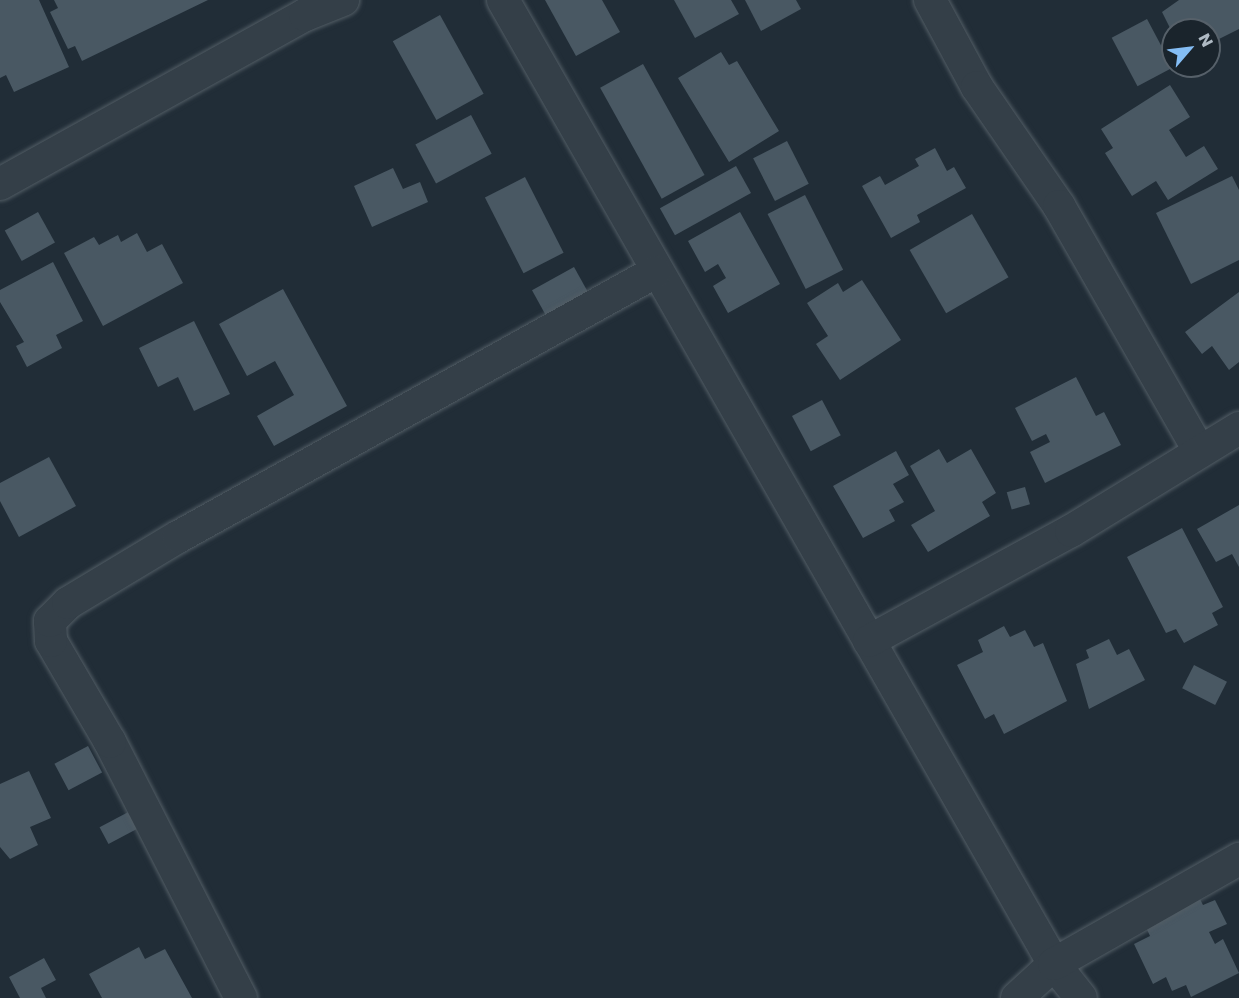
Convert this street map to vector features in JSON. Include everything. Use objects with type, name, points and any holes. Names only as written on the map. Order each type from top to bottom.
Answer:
[{"type":"street","points":[[0,184],[301,7],[343,0]]},
{"type":"street","points":[[503,0],[655,272],[1054,964],[1081,998]]},
{"type":"street","points":[[930,0],[977,87],[1059,206],[1199,450]]},
{"type":"street","points":[[241,998],[110,742],[51,640],[50,621],[68,603],[178,537],[655,272]]},
{"type":"street","points":[[869,641],[1071,531],[1199,450],[1239,428]]},
{"type":"street","points":[[1017,998],[1054,964],[1239,859]]},
{"type":"building","points":[[0,0],[39,0],[69,67],[14,92],[6,75],[0,78]]},
{"type":"building","points":[[54,0],[208,0],[82,61],[75,46],[68,49],[50,12],[58,8]]},
{"type":"building","points":[[545,0],[602,0],[620,32],[576,56]]},
{"type":"building","points":[[674,0],[731,0],[739,14],[695,38]]},
{"type":"building","points":[[745,0],[796,0],[801,9],[761,31]]},
{"type":"building","points":[[1179,0],[1239,0],[1239,29],[1221,38],[1221,18],[1165,18],[1162,12]]},
{"type":"building","points":[[440,15],[484,94],[436,120],[393,41]]},
{"type":"building","points":[[1147,19],[1161,45],[1161,74],[1138,86],[1112,38]]},
{"type":"building","points":[[721,52],[729,65],[737,61],[779,131],[729,162],[678,78]]},
{"type":"building","points":[[643,64],[705,175],[662,199],[600,88]]},
{"type":"building","points":[[1170,85],[1190,117],[1169,130],[1186,157],[1204,146],[1218,169],[1168,200],[1156,181],[1132,196],[1105,153],[1113,148],[1101,129]]},
{"type":"building","points":[[471,115],[492,154],[436,183],[415,145]]},
{"type":"building","points":[[787,141],[809,184],[775,201],[753,158]]},
{"type":"building","points":[[935,148],[947,171],[954,167],[966,188],[917,215],[920,222],[891,238],[862,186],[880,176],[885,185],[919,166],[915,159]]},
{"type":"building","points":[[736,166],[751,193],[675,235],[660,208]]},
{"type":"building","points":[[393,168],[403,189],[420,182],[428,202],[372,227],[354,186]]},
{"type":"building","points":[[1232,176],[1239,190],[1239,260],[1191,284],[1156,213]]},
{"type":"building","points":[[525,177],[564,253],[523,273],[485,197]]},
{"type":"building","points":[[805,195],[843,270],[806,289],[768,214]]},
{"type":"building","points":[[38,212],[55,243],[22,261],[5,230]]},
{"type":"building","points":[[740,212],[780,284],[728,313],[713,286],[726,278],[718,264],[705,272],[688,241]]},
{"type":"building","points":[[972,214],[1008,277],[946,313],[910,250]]},
{"type":"building","points":[[137,233],[147,252],[162,244],[183,283],[103,326],[64,253],[94,237],[99,245],[118,235],[121,242]]},
{"type":"building","points":[[53,262],[83,321],[56,335],[62,348],[27,367],[16,346],[24,342],[0,302],[0,290]]},
{"type":"building","points":[[574,267],[588,292],[546,316],[532,290]]},
{"type":"building","points":[[862,280],[901,340],[840,380],[816,344],[828,336],[807,303],[838,283],[843,292]]},
{"type":"building","points":[[283,289],[347,406],[274,446],[257,416],[294,395],[275,361],[247,376],[219,324]]},
{"type":"building","points":[[1239,292],[1239,362],[1229,370],[1212,346],[1202,354],[1185,332]]},
{"type":"building","points":[[194,321],[230,394],[194,411],[178,377],[158,387],[139,348]]},
{"type":"building","points":[[1076,377],[1096,416],[1104,412],[1121,445],[1045,483],[1030,452],[1050,442],[1046,434],[1032,441],[1015,408]]},
{"type":"building","points":[[822,400],[841,435],[811,451],[792,416]]},
{"type":"building","points":[[939,449],[947,463],[971,449],[996,493],[982,502],[990,516],[928,552],[911,525],[935,511],[910,466]]},
{"type":"building","points":[[896,451],[909,475],[893,484],[904,502],[889,510],[895,521],[863,538],[833,486]]},
{"type":"building","points":[[49,457],[76,506],[19,537],[0,501],[0,483]]},
{"type":"building","points":[[1025,487],[1030,504],[1012,510],[1007,492]]},
{"type":"building","points":[[1239,505],[1239,567],[1232,554],[1216,562],[1197,529]]},
{"type":"building","points":[[1182,528],[1223,607],[1212,613],[1218,625],[1184,643],[1176,629],[1166,633],[1127,557]]},
{"type":"building","points":[[1004,626],[1010,637],[1025,630],[1034,647],[1043,643],[1067,701],[1004,734],[994,714],[985,719],[957,665],[983,652],[978,640]]},
{"type":"building","points":[[1109,639],[1117,655],[1129,649],[1145,680],[1089,709],[1076,664],[1089,658],[1086,650]]},
{"type":"building","points":[[1194,665],[1227,682],[1215,705],[1182,688]]},
{"type":"building","points":[[88,746],[102,772],[69,790],[54,764]]},
{"type":"building","points":[[29,771],[51,818],[30,827],[38,845],[10,859],[0,847],[0,784]]},
{"type":"building","points":[[134,809],[143,826],[108,844],[100,827]]},
{"type":"building","points":[[1196,891],[1203,905],[1215,900],[1227,924],[1209,932],[1215,944],[1223,939],[1239,973],[1191,997],[1186,985],[1172,991],[1166,977],[1153,984],[1134,944],[1150,936],[1141,917]]},
{"type":"building","points":[[139,947],[145,959],[165,949],[192,998],[102,998],[89,974]]},
{"type":"building","points":[[44,958],[56,980],[41,988],[46,998],[20,998],[9,977]]}]
